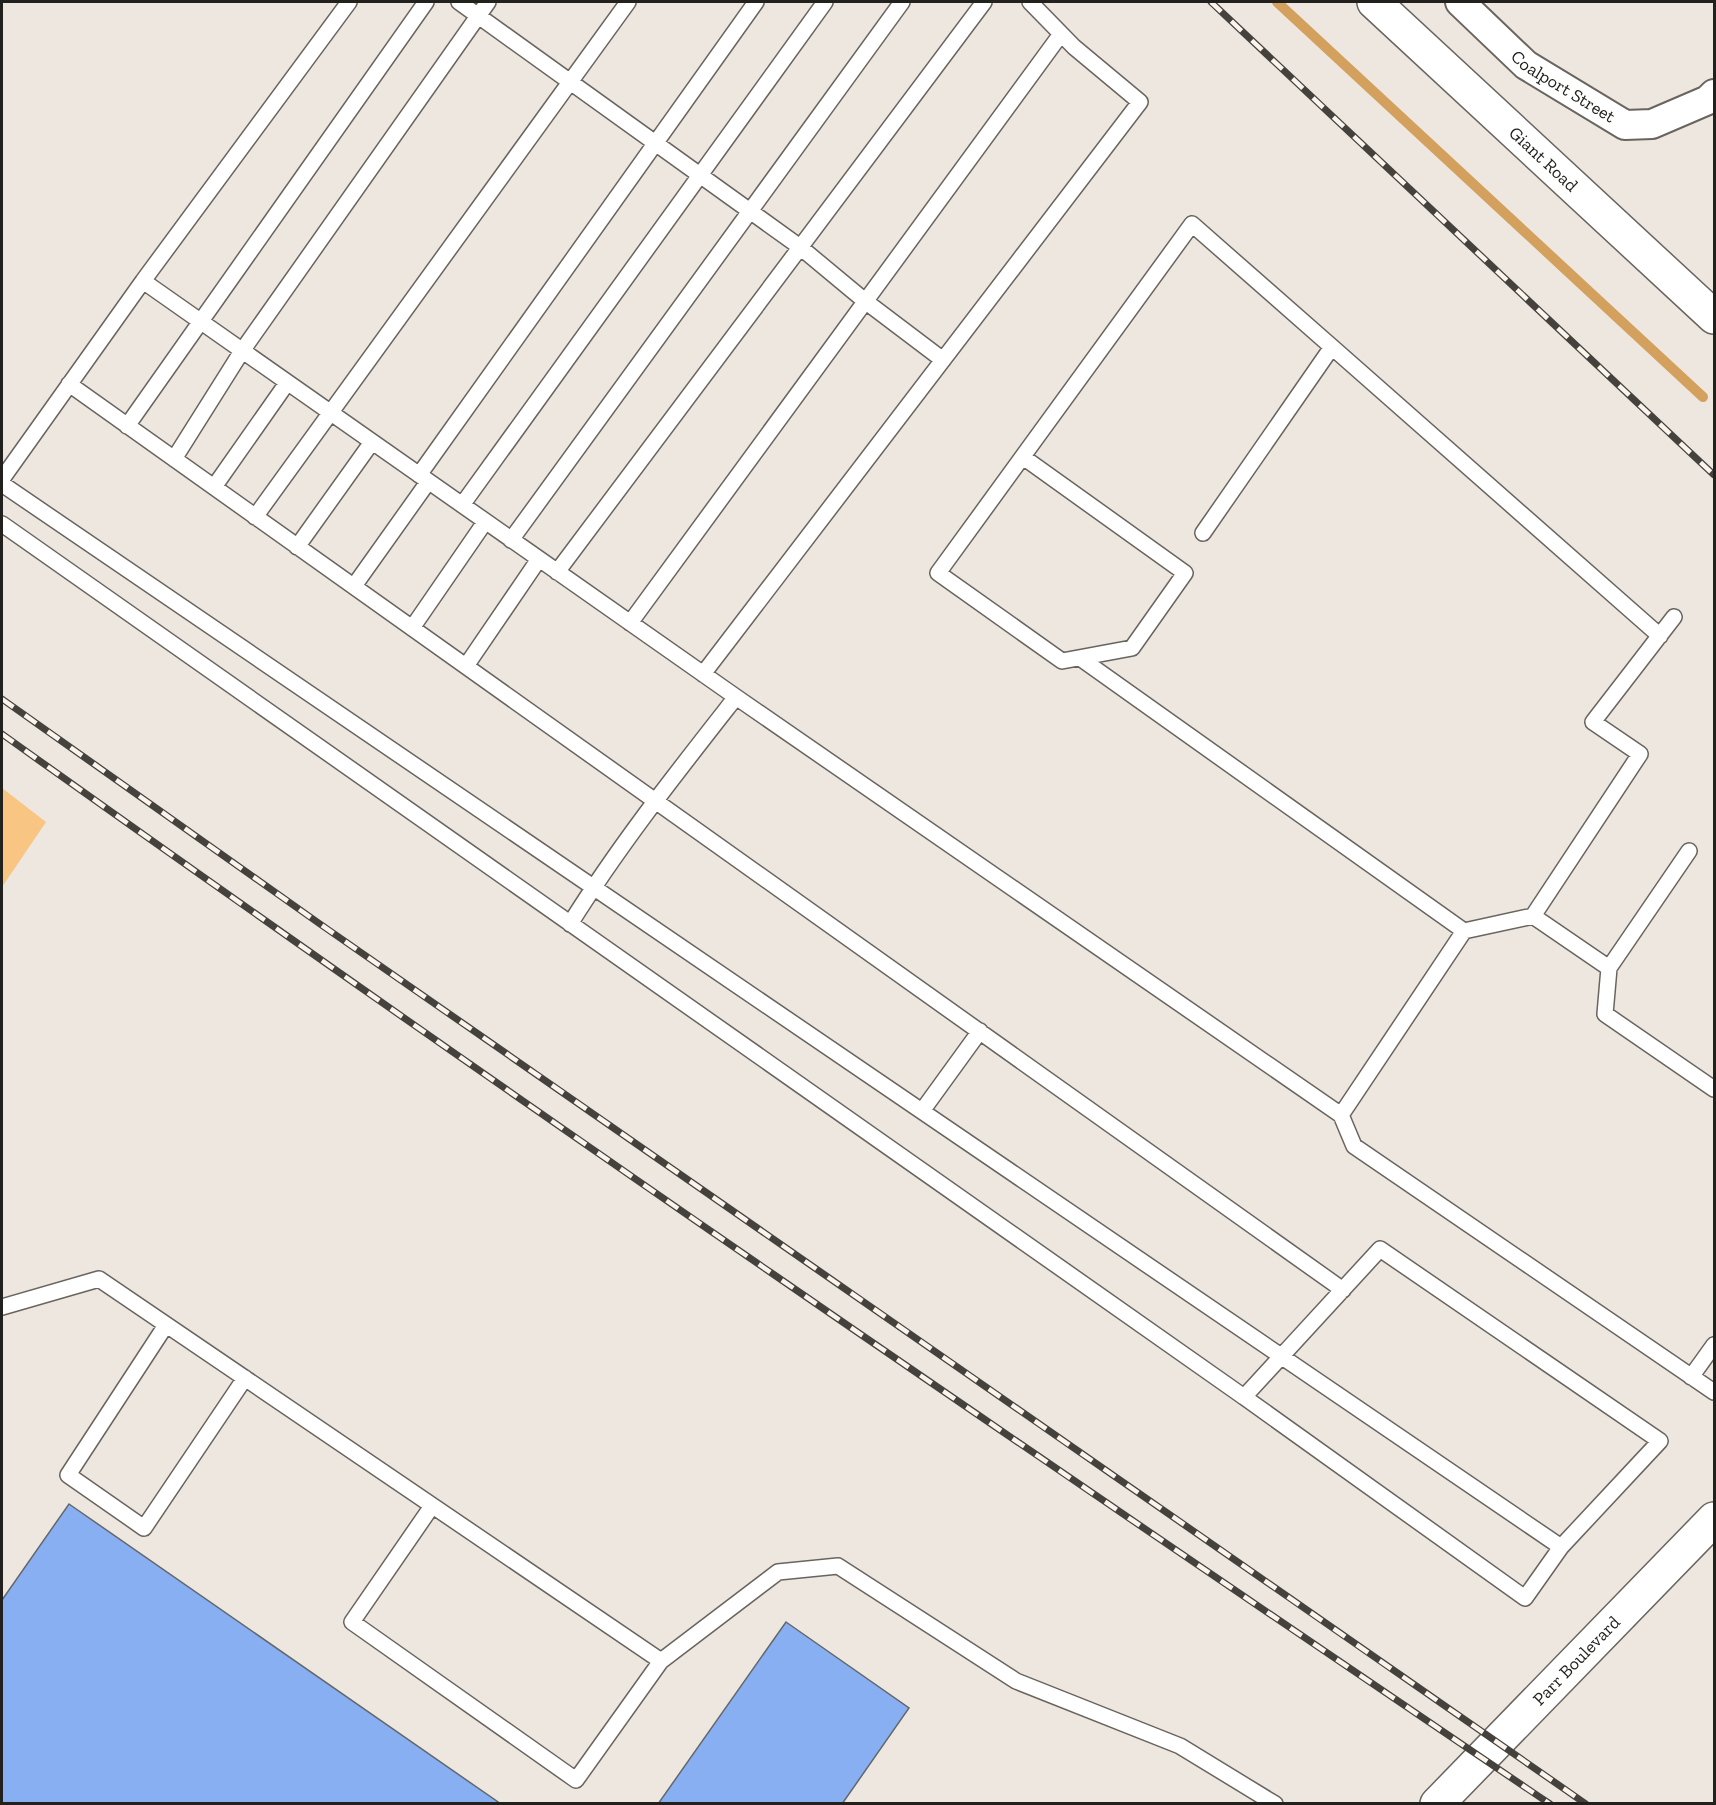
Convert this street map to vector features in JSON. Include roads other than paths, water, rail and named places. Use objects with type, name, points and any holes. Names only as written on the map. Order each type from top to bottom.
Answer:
[{"type":"street","name":"Giant Road","points":[[1374,2],[1714,317]]},
{"type":"street","name":"Coalport Street","points":[[1460,2],[1526,65],[1625,124],[1653,124],[1708,100],[1714,94]]},
{"type":"street","name":"Parr Boulevard","points":[[1437,1803],[1714,1518]]},
{"type":"lane","points":[[2,478],[142,282],[349,2]]},
{"type":"lane","points":[[127,426],[426,2]]},
{"type":"lane","points":[[459,2],[750,211],[943,360]]},
{"type":"lane","points":[[174,459],[242,351],[488,2]]},
{"type":"lane","points":[[255,517],[628,2]]},
{"type":"lane","points":[[354,586],[424,478],[756,2]]},
{"type":"lane","points":[[462,505],[825,2]]},
{"type":"lane","points":[[511,540],[902,2]]},
{"type":"lane","points":[[557,572],[984,2]]},
{"type":"lane","points":[[703,674],[1140,102],[1061,34],[1030,2]]},
{"type":"lane","points":[[630,623],[1061,34]]},
{"type":"lane","points":[[1023,457],[1185,573],[1132,648],[1062,661],[939,573],[1023,457],[1192,224],[1660,636]]},
{"type":"lane","points":[[142,282],[736,697],[1341,1115],[1354,1146],[1714,1392]]},
{"type":"lane","points":[[1203,533],[1332,347]]},
{"type":"lane","points":[[214,488],[287,383]]},
{"type":"lane","points":[[69,384],[1343,1290]]},
{"type":"lane","points":[[297,547],[372,442]]},
{"type":"lane","points":[[2,484],[1561,1546]]},
{"type":"lane","points":[[412,628],[485,522]]},
{"type":"lane","points":[[2,524],[1244,1397],[1525,1598],[1561,1546],[1660,1441],[1380,1249],[1244,1397]]},
{"type":"lane","points":[[466,666],[539,559]]},
{"type":"lane","points":[[1341,1115],[1464,931],[1533,916],[1640,754],[1593,722],[1674,617]]},
{"type":"lane","points":[[1080,658],[1464,931]]},
{"type":"lane","points":[[570,924],[655,801],[736,697]]},
{"type":"lane","points":[[1689,851],[1609,968],[1605,1014],[1714,1089]]},
{"type":"lane","points":[[1533,916],[1609,968]]},
{"type":"lane","points":[[922,1111],[980,1031]]},
{"type":"lane","points":[[2,1307],[99,1279],[661,1661]]},
{"type":"lane","points":[[166,1324],[68,1475],[144,1528],[245,1378]]},
{"type":"lane","points":[[1691,1377],[1714,1345]]},
{"type":"lane","points":[[432,1506],[352,1622],[576,1780],[661,1661],[777,1572],[838,1566],[1016,1681],[1180,1746],[1275,1803]]},
{"type":"waterway","points":[[1277,2],[1703,397]]},
{"type":"railway","points":[[1211,2],[1714,475]]},
{"type":"railway","points":[[2,699],[320,924],[1586,1804]]},
{"type":"railway","points":[[2,734],[772,1274],[1550,1804]]}]
